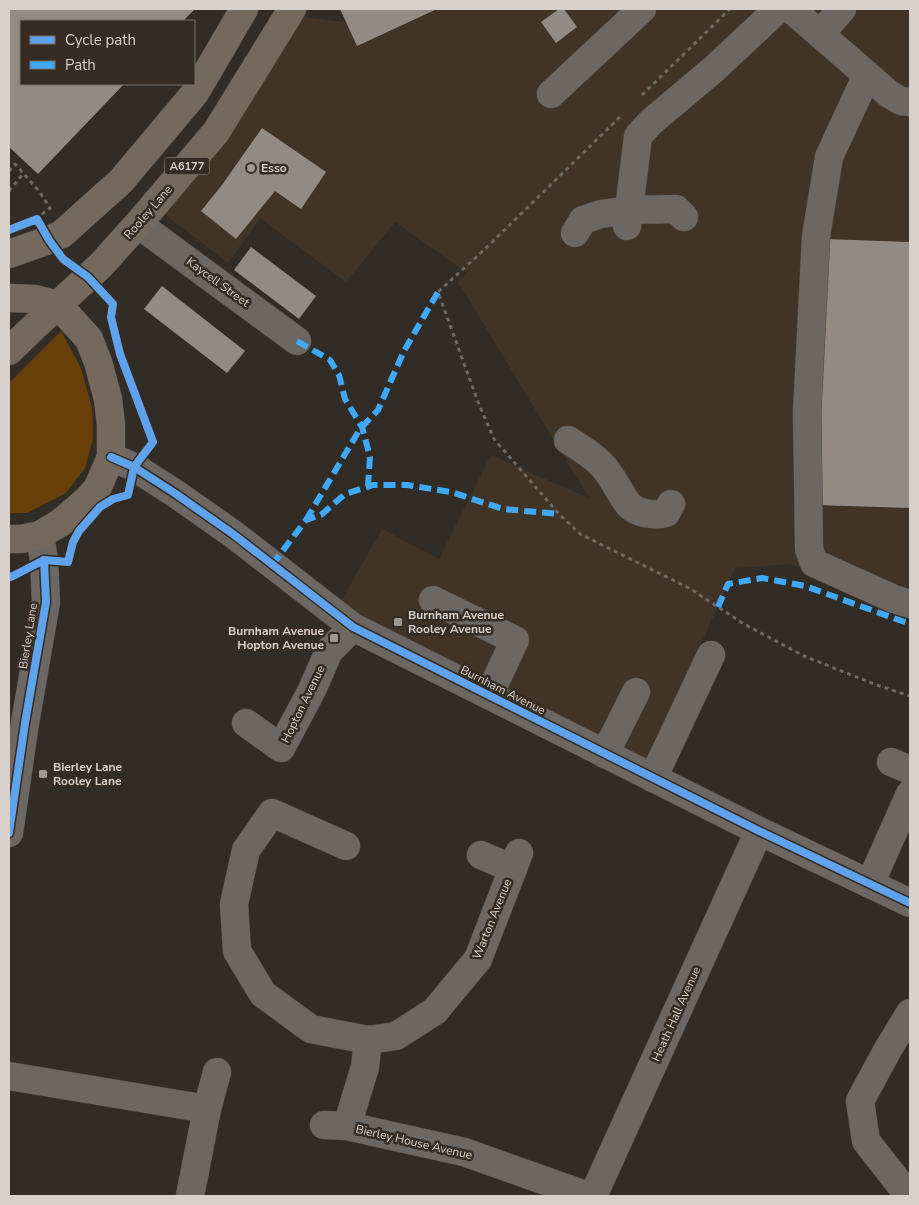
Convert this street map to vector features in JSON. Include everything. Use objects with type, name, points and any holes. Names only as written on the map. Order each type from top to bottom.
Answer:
[{"type":"highway","name":"A6177","points":[[9,254],[43,230],[62,234],[121,181],[195,93],[244,9]]},
{"type":"highway","name":"Rooley Lane","points":[[9,351],[101,265],[216,132],[292,9]]},
{"type":"highway","points":[[9,298],[35,299],[58,305],[90,339],[108,399],[111,425],[110,457],[97,489],[60,523],[40,535],[9,539]]},
{"type":"highway","points":[[9,324],[9,331]]},
{"type":"street","points":[[551,94],[642,9]]},
{"type":"street","points":[[628,218],[638,136],[651,122],[714,69],[778,9]]},
{"type":"street","points":[[791,9],[888,94],[901,101],[910,102]]},
{"type":"street","points":[[820,34],[842,9]]},
{"type":"street","points":[[867,75],[829,157],[816,236],[807,412],[809,548],[814,563],[894,599],[910,604]]},
{"type":"street","points":[[575,233],[583,220],[601,214],[628,218],[676,209],[684,217]]},
{"type":"street","name":"Kaycell Street","points":[[138,224],[297,341]]},
{"type":"street","points":[[568,440],[601,463],[630,506],[642,512],[658,515],[666,513],[671,504]]},
{"type":"street","name":"Burnham Avenue","points":[[110,457],[134,467],[176,494],[233,534],[353,627],[759,831],[910,903]]},
{"type":"street","name":"Bierley Lane","points":[[9,833],[25,723],[46,602],[44,560],[40,535]]},
{"type":"street","points":[[433,600],[516,640],[489,696]]},
{"type":"street","name":"Hopton Avenue","points":[[246,722],[282,748],[312,690],[329,651],[353,627]]},
{"type":"street","points":[[653,778],[711,654]]},
{"type":"street","points":[[605,754],[636,692]]},
{"type":"street","points":[[870,884],[910,794]]},
{"type":"street","name":"Warton Avenue","points":[[346,846],[272,806],[246,850],[234,904],[237,951],[263,994],[311,1029],[368,1040],[396,1036],[435,1011],[478,959],[516,861],[481,855]]},
{"type":"street","name":"Heath Hall Avenue","points":[[593,1196],[759,831]]},
{"type":"street","points":[[909,1196],[866,1141],[860,1101],[910,1013]]},
{"type":"street","name":"Bierley House Avenue","points":[[368,1040],[365,1067],[336,1126],[464,1152],[588,1196]]},
{"type":"street","points":[[190,1196],[207,1109],[217,1072]]},
{"type":"street","points":[[9,1076],[207,1109]]},
{"type":"path","points":[[641,96],[730,9]]},
{"type":"path","points":[[620,116],[484,250],[438,292],[478,402],[494,439],[559,514],[580,534],[689,588],[744,624],[804,656],[910,696]]},
{"type":"path","points":[[9,171],[15,164],[39,191],[50,208],[43,230]]},
{"type":"path","points":[[9,191],[23,174]]},
{"type":"shaded area","points":[[427,9],[910,9],[910,610],[790,564],[735,568],[643,773],[334,613],[382,529],[439,559],[491,455],[589,498],[458,282],[467,273],[395,222],[346,282],[260,218],[228,263],[154,206],[289,15],[389,28]]},
{"type":"shaded area","points":[[61,331],[81,368],[92,408],[93,439],[85,468],[66,493],[27,513],[9,513],[9,383]]},
{"type":"building","points":[[9,9],[195,9],[184,20],[20,20],[20,85],[123,85],[38,174],[9,147]]},
{"type":"building","points":[[340,9],[437,9],[357,46]]},
{"type":"building","points":[[559,9],[564,9],[577,27],[556,43],[541,22]]},
{"type":"building","points":[[262,128],[326,172],[301,209],[275,191],[236,239],[201,211],[222,185]]},
{"type":"building","points":[[825,239],[910,242],[910,508],[816,505]]},
{"type":"building","points":[[251,247],[316,296],[299,319],[234,270]]},
{"type":"building","points":[[162,286],[245,351],[227,373],[144,309]]},
{"type":"marked path","points":[[306,520],[360,429],[378,410],[404,351],[438,292]]},
{"type":"marked path","points":[[297,341],[330,360],[339,375],[345,399],[362,427],[370,457],[368,486]]},
{"type":"marked path","points":[[272,565],[306,520],[321,515],[345,494],[373,485],[407,485],[451,492],[503,509],[559,514]]},
{"type":"marked path","points":[[718,607],[728,584],[762,578],[805,586],[910,624]]},
{"type":"cycle path","points":[[9,230],[37,219],[63,259],[88,277],[113,304],[111,317],[120,354],[153,442],[134,467],[128,495],[113,499],[100,507],[79,531],[73,542],[68,562],[44,560],[11,577],[9,576]]},
{"type":"cycle path","points":[[111,457],[134,467],[233,534],[353,627],[759,831],[910,903]]},
{"type":"cycle path","points":[[9,833],[25,723],[46,602],[44,560]]},
{"type":"place","name":"Esso","points":[[251,168]]},
{"type":"place","name":"Burnham Avenue Rooley Avenue","points":[[398,622]]},
{"type":"place","name":"Burnham Avenue Hopton Avenue","points":[[334,638]]},
{"type":"place","name":"Bierley Lane Rooley Lane","points":[[43,774]]}]
